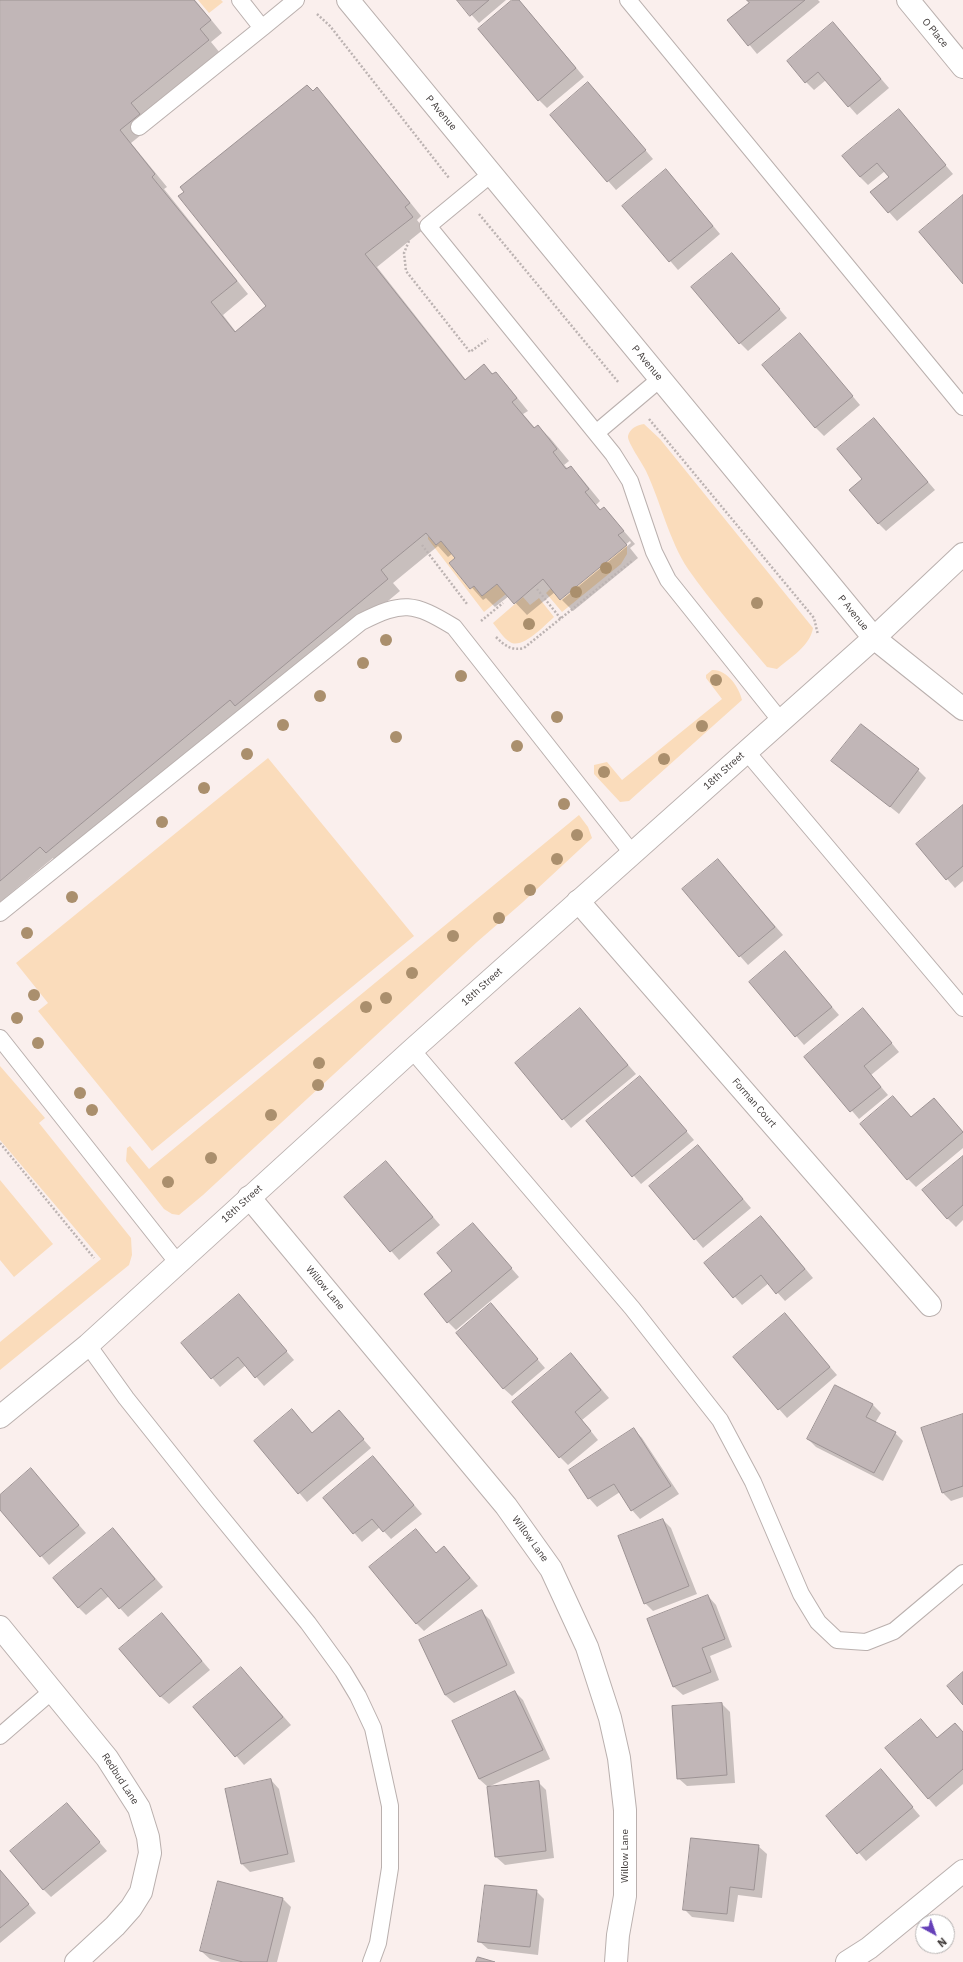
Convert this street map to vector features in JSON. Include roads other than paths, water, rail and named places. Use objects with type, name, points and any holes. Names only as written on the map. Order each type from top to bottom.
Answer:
[{"type":"street","name":"P Avenue","points":[[348,0],[874,638],[927,682],[963,709]]},
{"type":"street","name":"O Place","points":[[908,0],[963,67]]},
{"type":"street","name":"18th Street","points":[[0,1417],[88,1345],[177,1262],[412,1050],[780,720],[874,638],[963,554]]},
{"type":"street","name":"Forman Court","points":[[578,901],[930,1305]]},
{"type":"street","name":"Willow Lane","points":[[249,1197],[506,1506],[551,1569],[587,1647],[610,1718],[619,1758],[625,1810],[625,1896],[618,1935],[616,1962]]},
{"type":"street","name":"Redbud Lane","points":[[0,1627],[107,1758],[138,1808],[150,1853],[141,1892],[131,1908],[115,1926],[76,1962]]},
{"type":"street","points":[[847,1962],[869,1948],[963,1870]]},
{"type":"lane","points":[[240,0],[262,28]]},
{"type":"lane","points":[[139,126],[296,0]]},
{"type":"lane","points":[[628,0],[963,407]]},
{"type":"lane","points":[[491,174],[428,226],[612,454],[630,481],[654,552],[668,580],[780,720]]},
{"type":"lane","points":[[596,433],[660,378]]},
{"type":"lane","points":[[0,913],[361,622],[386,610],[410,606],[434,615],[454,627],[632,853]]},
{"type":"lane","points":[[746,751],[963,1008]]},
{"type":"lane","points":[[0,1038],[177,1262]]},
{"type":"lane","points":[[412,1050],[632,1308],[720,1420],[753,1482],[801,1594],[818,1622],[837,1640],[866,1642],[894,1631],[963,1573]]},
{"type":"lane","points":[[88,1345],[126,1398],[308,1623],[358,1696],[373,1728],[390,1806],[390,1868],[378,1943],[371,1962]]},
{"type":"lane","points":[[0,1736],[52,1690]]}]
